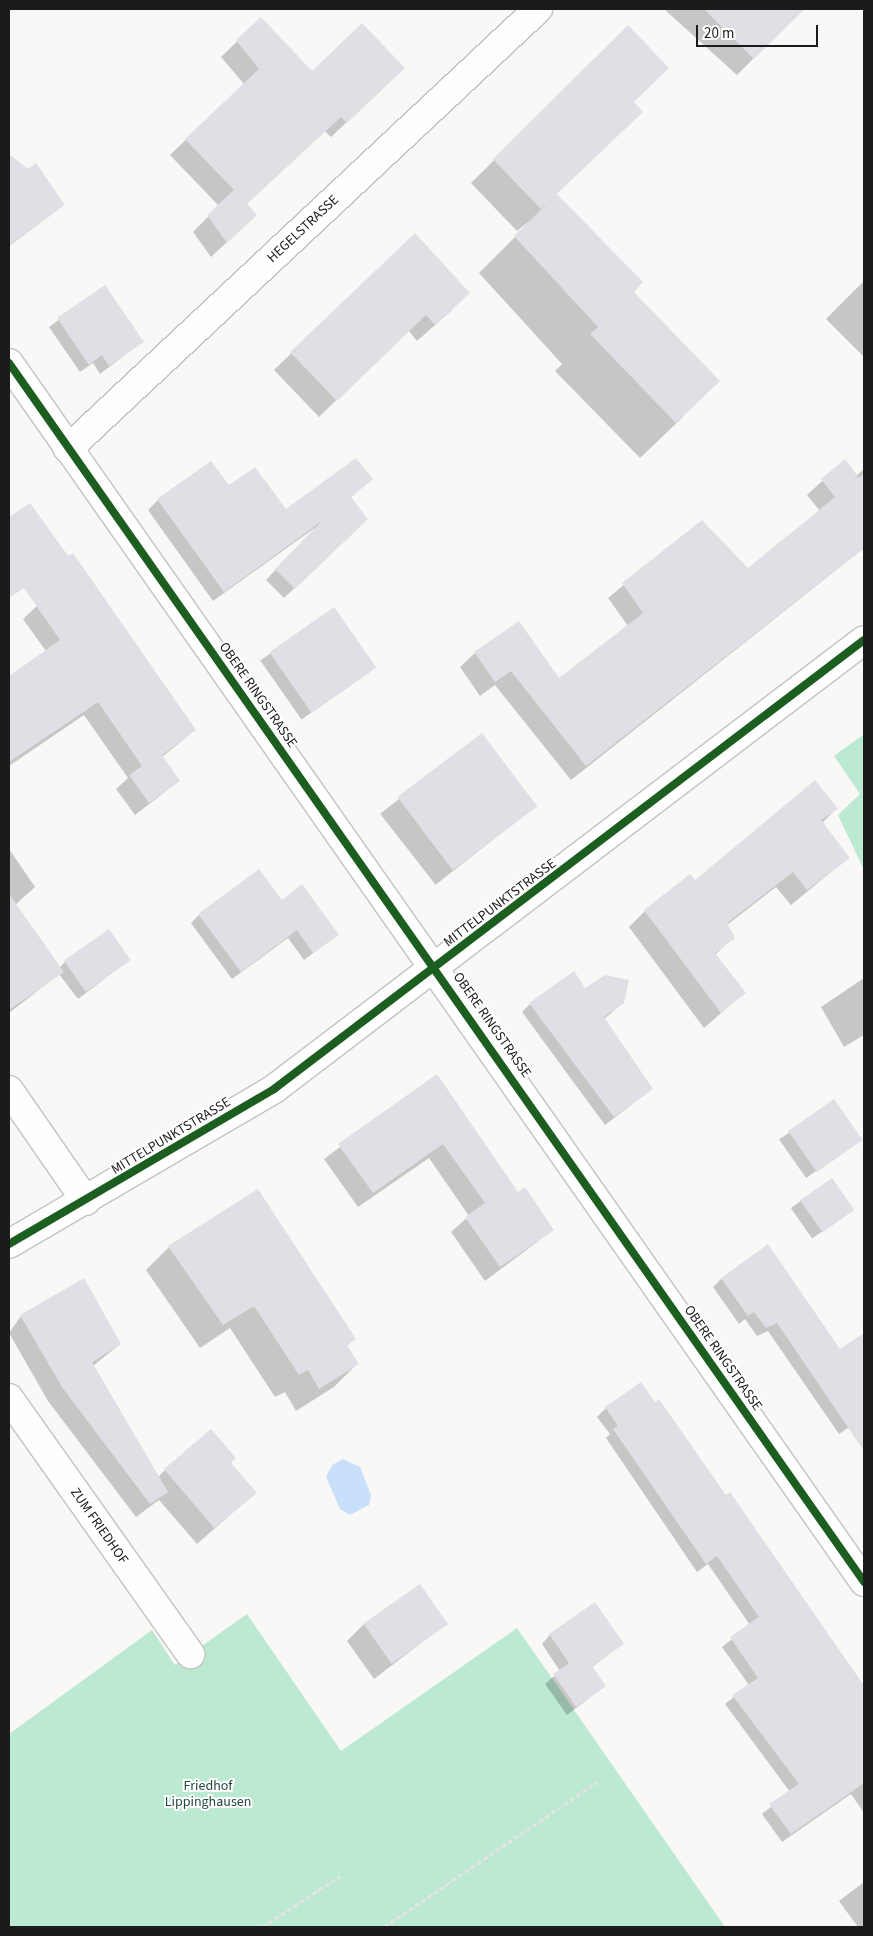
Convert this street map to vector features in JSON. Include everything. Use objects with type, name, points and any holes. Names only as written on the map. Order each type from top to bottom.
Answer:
[{"type":"street","name":"HEGELSTRASSE","points":[[68,449],[538,9]]},
{"type":"street","name":"OBERE RINGSTRASSE","points":[[9,363],[436,968],[864,1582]]},
{"type":"street","name":"MITTELPUNKTSTRASSE","points":[[9,1244],[86,1201],[274,1089],[436,968],[864,640]]},
{"type":"street","points":[[9,1090],[86,1201]]},
{"type":"street","name":"ZUM FRIEDHOF","points":[[9,1398],[190,1654]]},
{"type":"path","points":[[384,1927],[597,1782]]},
{"type":"path","points":[[262,1927],[340,1876]]},
{"type":"green space","points":[[864,734],[864,870],[838,815],[860,794],[834,756]]},
{"type":"green space","name":"Friedhof Lippinghausen","points":[[247,1614],[341,1751],[517,1628],[725,1927],[9,1927],[9,1734],[152,1630],[175,1665]]},
{"type":"water","points":[[343,1459],[360,1467],[371,1495],[369,1505],[350,1515],[340,1509],[326,1477],[332,1465]]},
{"type":"building","points":[[704,9],[805,9],[754,59]]},
{"type":"building","points":[[261,17],[312,71],[362,23],[405,68],[347,123],[341,117],[247,204],[257,215],[227,243],[207,215],[234,190],[185,139],[259,69],[236,40]]},
{"type":"building","points":[[628,25],[669,68],[634,102],[643,112],[541,209],[493,159]]},
{"type":"building","points":[[9,154],[28,169],[36,163],[65,205],[9,245]]},
{"type":"building","points":[[557,194],[643,282],[634,292],[720,381],[676,423],[590,334],[598,327],[514,236]]},
{"type":"building","points":[[415,233],[470,293],[435,325],[426,315],[337,401],[290,352]]},
{"type":"building","points":[[105,285],[144,342],[109,366],[102,355],[89,365],[57,318]]},
{"type":"building","points":[[356,458],[373,479],[351,497],[368,519],[295,589],[275,569],[322,521],[224,592],[157,499],[211,461],[229,485],[255,467],[286,509]]},
{"type":"building","points":[[845,459],[859,478],[864,473],[864,548],[586,766],[511,671],[495,682],[474,652],[519,621],[559,678],[643,613],[622,583],[702,520],[748,568],[835,497],[821,479]]},
{"type":"building","points":[[30,503],[68,556],[73,553],[196,730],[162,755],[180,781],[149,803],[129,775],[142,766],[98,702],[9,762],[9,676],[60,640],[24,588],[9,598],[9,517]]},
{"type":"building","points":[[334,607],[376,668],[312,713],[269,652]]},
{"type":"building","points":[[482,733],[537,806],[453,870],[397,797]]},
{"type":"building","points":[[815,780],[838,809],[821,820],[850,858],[807,890],[793,872],[727,923],[735,938],[715,953],[746,993],[721,1013],[644,910],[690,874],[695,880]]},
{"type":"building","points":[[259,869],[282,900],[302,884],[339,935],[313,953],[297,930],[241,972],[198,914]]},
{"type":"building","points":[[9,894],[64,972],[9,1010]]},
{"type":"building","points":[[109,929],[131,960],[86,992],[64,961]]},
{"type":"building","points":[[574,971],[585,988],[605,975],[629,980],[624,1003],[604,1017],[653,1089],[614,1117],[529,1003]]},
{"type":"building","points":[[437,1074],[518,1192],[525,1187],[554,1230],[500,1267],[465,1217],[485,1203],[443,1144],[373,1193],[338,1144]]},
{"type":"building","points":[[834,1099],[863,1140],[817,1172],[788,1131]]},
{"type":"building","points":[[832,1178],[854,1210],[822,1232],[800,1200]]},
{"type":"building","points":[[258,1189],[356,1339],[347,1345],[359,1364],[319,1389],[308,1370],[299,1375],[254,1306],[223,1325],[168,1246]]},
{"type":"building","points":[[768,1244],[840,1349],[864,1333],[864,1451],[777,1323],[766,1328],[754,1312],[748,1316],[721,1278]]},
{"type":"building","points":[[84,1278],[121,1344],[92,1362],[168,1492],[150,1504],[62,1387],[20,1315]]},
{"type":"building","points":[[641,1382],[655,1402],[659,1399],[726,1495],[730,1492],[864,1686],[864,1783],[791,1834],[769,1804],[799,1784],[732,1695],[758,1678],[730,1637],[759,1617],[717,1556],[706,1564],[613,1429],[618,1426],[605,1407]]},
{"type":"building","points":[[211,1429],[236,1458],[231,1463],[257,1493],[214,1528],[164,1469]]},
{"type":"building","points":[[420,1584],[448,1624],[392,1664],[363,1624]]},
{"type":"building","points":[[595,1602],[624,1644],[592,1666],[606,1686],[576,1707],[553,1674],[569,1663],[549,1634]]},
{"type":"cycle path","points":[[9,363],[864,1582]]},
{"type":"cycle path","points":[[9,1244],[274,1089],[864,640]]}]
